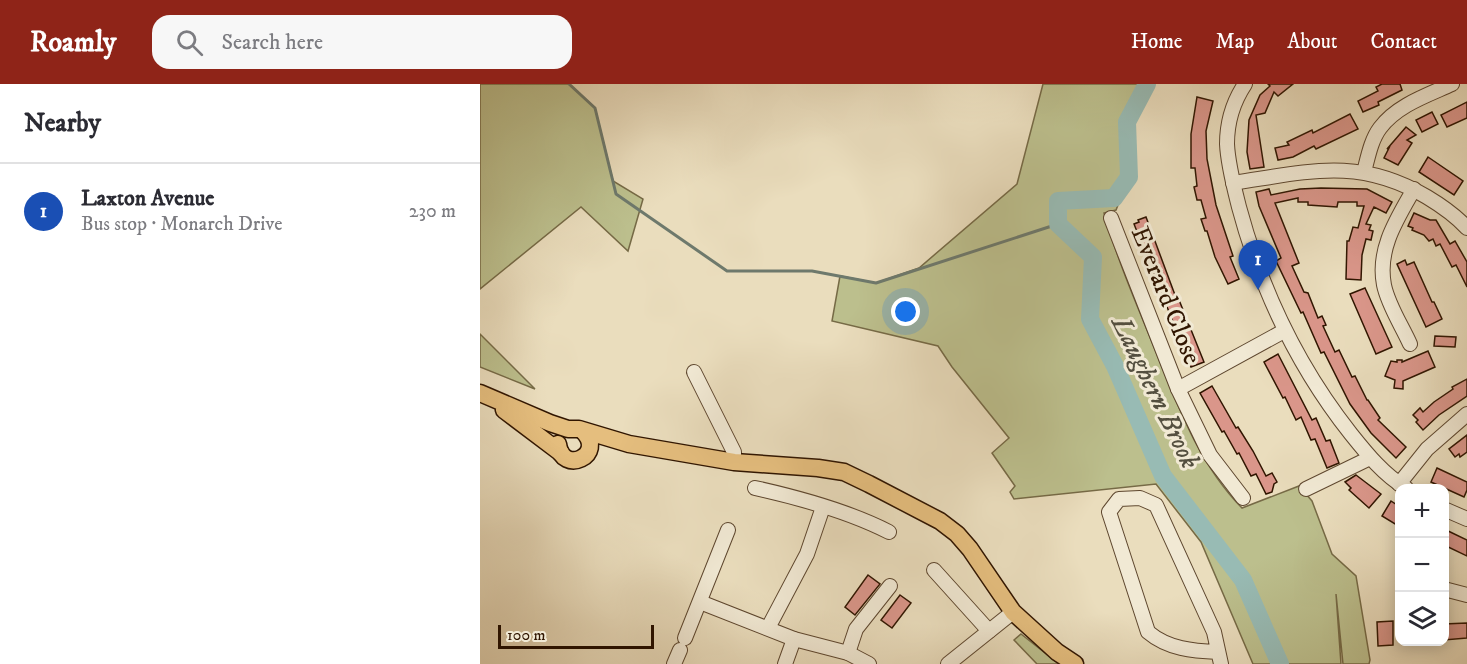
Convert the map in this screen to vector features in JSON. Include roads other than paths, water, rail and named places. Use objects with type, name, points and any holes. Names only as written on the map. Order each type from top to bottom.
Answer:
[{"type":"main road","points":[[485,396],[572,460],[629,444]]},
{"type":"main road","points":[[485,396],[576,430],[629,444],[703,458],[844,472],[940,521],[957,534],[970,549],[1013,612],[1057,652],[1075,664]]},
{"type":"main road","points":[[561,453],[558,440],[563,432],[576,430],[590,440],[586,455]]},
{"type":"street","points":[[1245,84],[1235,100],[1227,143],[1233,183],[1254,255],[1284,331],[1326,400],[1370,458],[1401,484]]},
{"type":"street","points":[[1364,172],[1379,128],[1395,113],[1416,100],[1452,84]]},
{"type":"street","points":[[1233,183],[1312,170],[1339,169],[1364,172],[1380,175],[1414,189],[1464,217]]},
{"type":"street","points":[[1410,344],[1384,286],[1383,258],[1392,229],[1414,189]]},
{"type":"street","name":"Everard Close","points":[[1111,218],[1178,389],[1210,455],[1243,498]]},
{"type":"street","name":"Everard Close","points":[[1178,389],[1284,331]]},
{"type":"street","points":[[694,372],[734,452],[734,462]]},
{"type":"street","points":[[1404,484],[1427,448],[1467,414]]},
{"type":"street","points":[[1306,489],[1370,458]]},
{"type":"street","points":[[755,488],[791,496],[869,521],[889,532]]},
{"type":"street","points":[[1140,498],[1156,505],[1214,632],[1220,658],[1185,650],[1157,640],[1148,632],[1109,512],[1119,499],[1140,498]]},
{"type":"street","points":[[768,628],[807,554],[823,507]]},
{"type":"street","points":[[1449,511],[1467,519]]},
{"type":"street","points":[[674,664],[728,530]]},
{"type":"street","points":[[934,570],[989,631]]},
{"type":"street","points":[[848,653],[856,629],[890,586]]},
{"type":"street","points":[[1449,590],[1467,595]]},
{"type":"street","points":[[700,602],[794,639],[848,653],[869,664]]},
{"type":"street","points":[[948,664],[1013,612]]},
{"type":"street","points":[[785,664],[794,639]]},
{"type":"waterway","points":[[569,84],[595,108],[616,194],[727,271],[812,271],[876,283],[1058,224]]},
{"type":"waterway","name":"Laughern Brook","points":[[1147,84],[1127,122],[1129,177],[1114,198],[1058,201],[1058,224],[1093,257],[1090,319],[1115,366],[1163,476],[1243,580],[1280,664]]},
{"type":"place","name":"Laxton Avenue","points":[[1258,290]]}]
